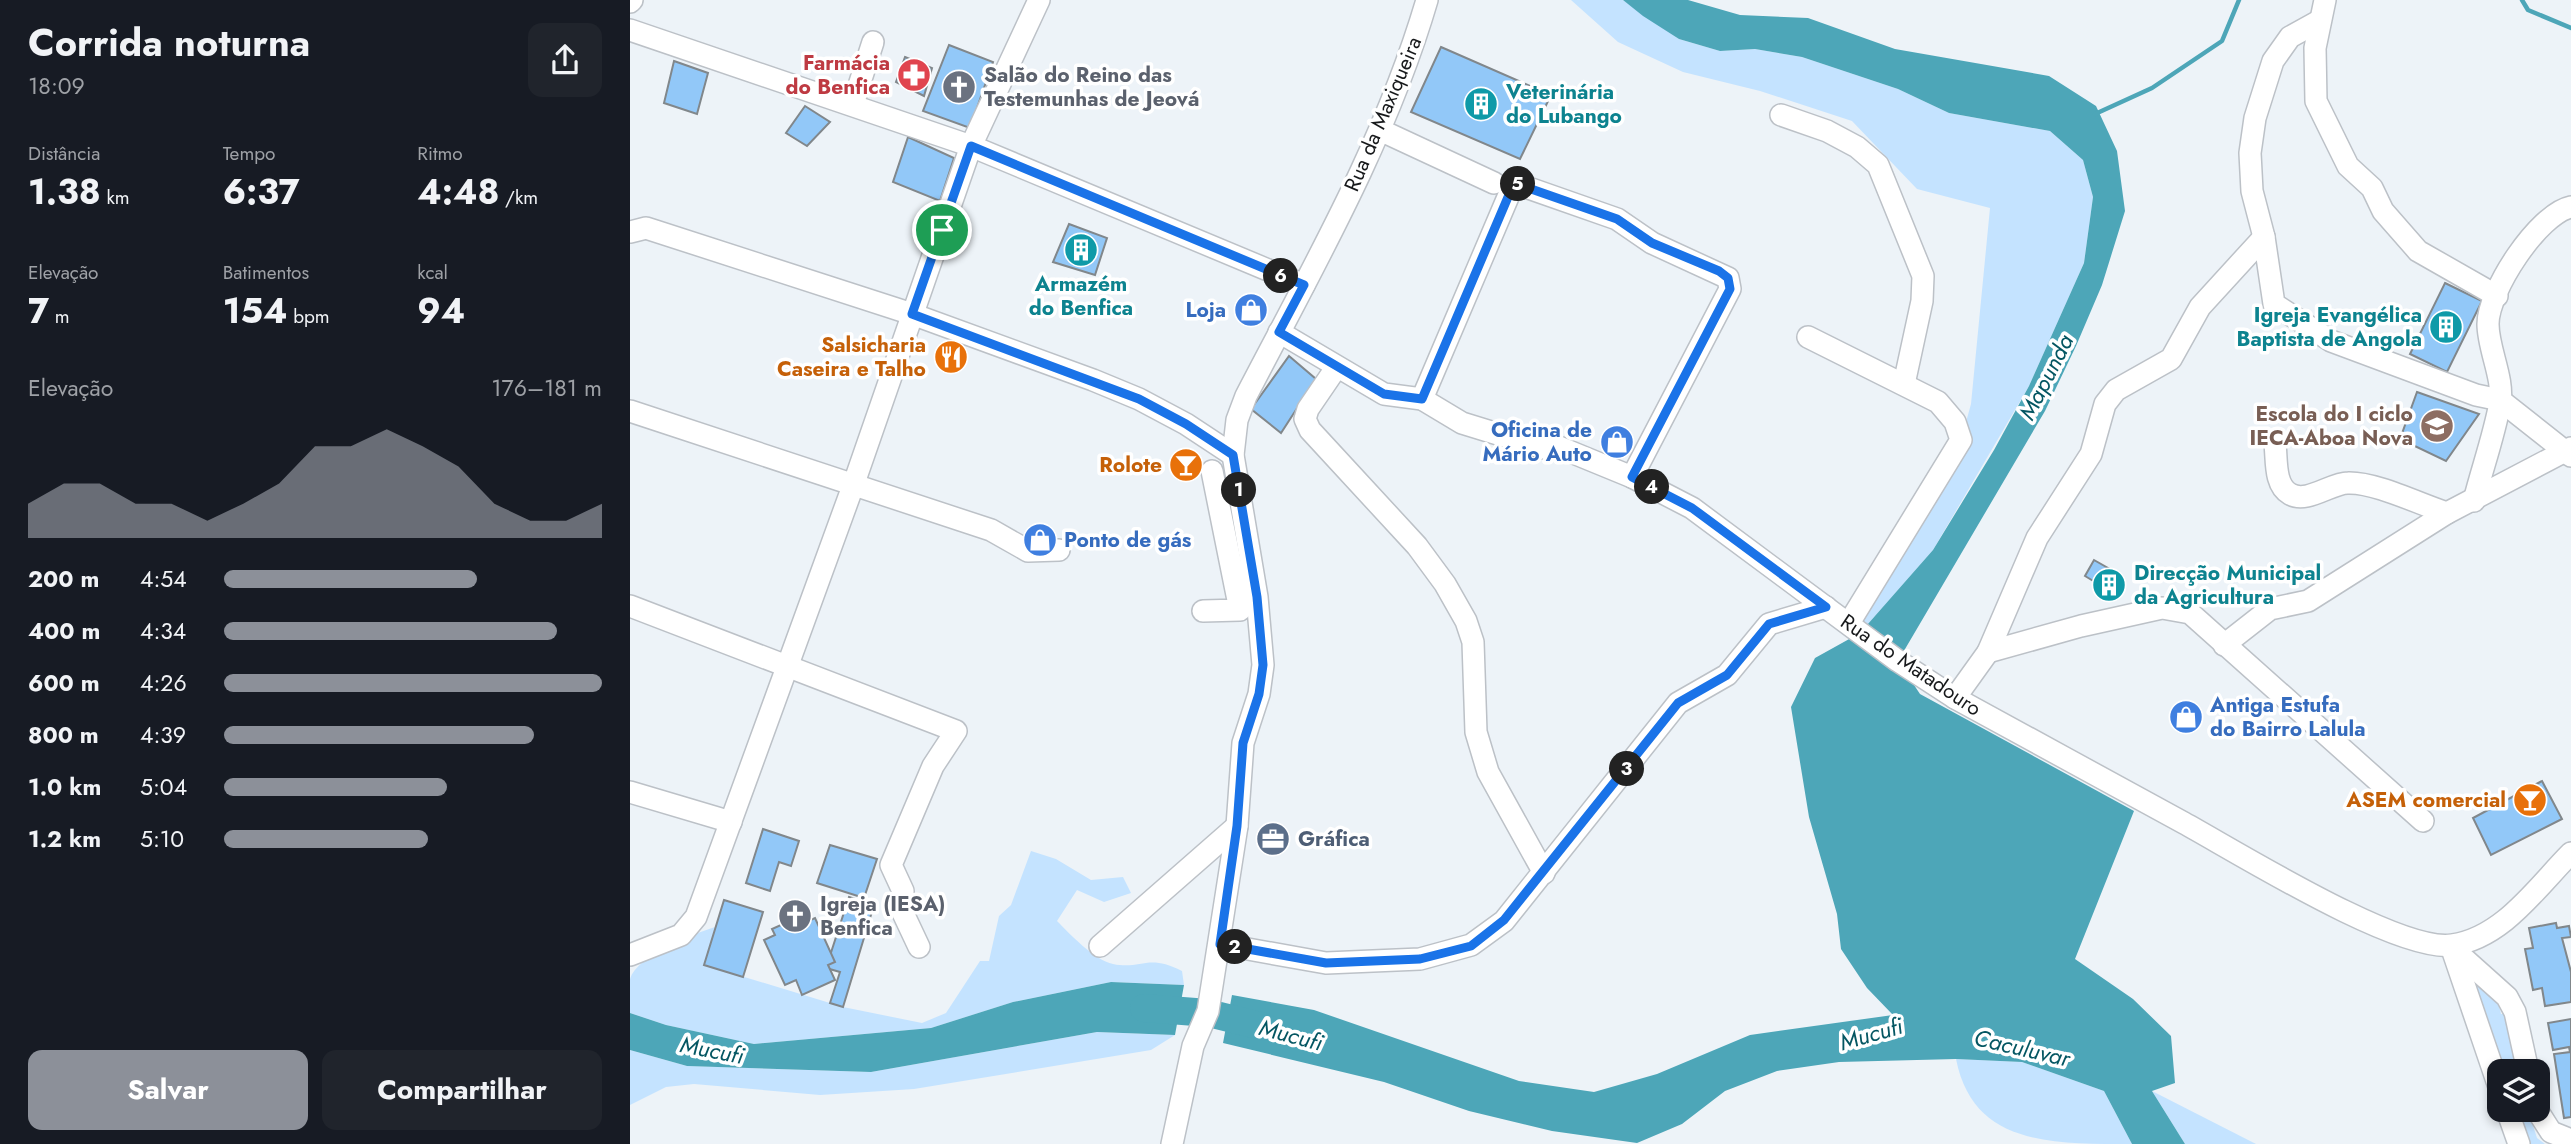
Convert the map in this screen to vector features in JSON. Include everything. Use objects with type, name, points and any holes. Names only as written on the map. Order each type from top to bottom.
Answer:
[{"type":"street","name":"Rua da Maxiqueira","points":[[1172,1144],[1193,1046],[1208,1010],[1237,826],[1243,743],[1259,694],[1263,665],[1257,597],[1233,455],[1237,420],[1246,396],[1334,227],[1380,130],[1414,44],[1427,0]]},
{"type":"street","points":[[2325,0],[2315,48],[2316,101],[2347,166],[2372,188],[2383,211],[2418,251],[2497,296]]},
{"type":"street","points":[[630,955],[681,934],[696,917],[785,666],[853,486],[971,146],[1036,2]]},
{"type":"street","points":[[2224,645],[2270,608],[2308,601],[2446,513],[2570,452],[2500,400],[2476,395],[2331,341],[2274,304],[2264,237],[2252,191],[2250,153],[2255,118],[2273,61],[2290,37],[2319,21]]},
{"type":"street","points":[[630,30],[971,146],[1304,285]]},
{"type":"street","points":[[853,104],[873,42]]},
{"type":"street","points":[[1780,115],[1827,131],[1857,147],[1878,165],[1923,276],[1922,301],[1904,384]]},
{"type":"street","points":[[1380,130],[1494,183]]},
{"type":"street","points":[[1422,399],[1514,183],[1555,195],[1617,219],[1652,243],[1728,278],[1730,289],[1632,477]]},
{"type":"street","points":[[2474,501],[2500,400],[2488,323],[2497,296],[2529,236],[2562,209],[2571,206]]},
{"type":"street","points":[[630,232],[646,228],[912,314],[1139,399],[1186,424],[1233,455]]},
{"type":"street","points":[[1955,698],[1988,652],[2037,538],[2091,454],[2105,404],[2116,390],[2171,359],[2200,307],[2264,237]]},
{"type":"street","name":"Rua do Matadouro","points":[[1279,332],[1384,394],[1422,399],[1462,423],[1543,448],[1554,445],[1632,477],[1692,508],[1898,661],[1955,698],[2322,899],[2395,934],[2421,943],[2450,946],[2483,937],[2512,914],[2571,853]]},
{"type":"street","points":[[1808,337],[1938,402],[1955,422],[1961,440],[1855,628]]},
{"type":"street","points":[[1336,368],[1308,410],[1305,419],[1310,430],[1417,546],[1466,621],[1473,642],[1476,732],[1488,772],[1544,873]]},
{"type":"street","points":[[630,411],[991,530],[1028,551],[1059,550]]},
{"type":"street","points":[[2275,444],[2280,484],[2290,494],[2300,497],[2345,482],[2360,484],[2446,513]]},
{"type":"street","points":[[1203,611],[1240,610],[1212,471]]},
{"type":"street","points":[[630,606],[956,731],[940,755],[891,865],[903,891],[903,913],[919,947]]},
{"type":"street","points":[[1220,944],[1326,963],[1420,959],[1471,946],[1504,920],[1678,703],[1727,675],[1769,624],[1826,607]]},
{"type":"street","points":[[1988,652],[2081,626],[2162,608],[2190,613],[2423,821]]},
{"type":"street","points":[[630,792],[731,822]]},
{"type":"street","points":[[1100,946],[1237,826]]},
{"type":"street","points":[[630,938],[681,934]]},
{"type":"street","points":[[2450,946],[2508,997],[2515,1012],[2525,1059]]},
{"type":"street","points":[[2450,946],[2489,1059]]},
{"type":"street","points":[[2511,1122],[2519,1144]]},
{"type":"street","points":[[2545,1122],[2551,1132],[2571,1140]]},
{"type":"shaded area","points":[[1571,0],[1623,0],[1679,39],[1720,51],[1755,49],[1802,57],[1898,89],[1949,113],[2050,131],[2083,160],[2093,197],[2084,263],[2029,386],[1933,550],[1860,633],[1849,623],[1961,440],[1971,404],[1990,208],[1917,189],[1852,121],[1760,91],[1683,72],[1618,42]]},
{"type":"shaded area","points":[[1031,851],[1056,859],[1091,880],[1123,877],[1131,893],[1104,902],[1077,890],[1057,921],[1083,946],[1106,962],[1123,965],[1161,963],[1182,971],[1184,985],[1111,982],[1013,1002],[931,1028],[754,1044],[666,1025],[630,1013],[630,979],[635,970],[667,947],[715,927],[705,965],[843,1007],[922,1023],[946,1013],[980,961],[989,961],[999,916],[1011,905]]},
{"type":"shaded area","points":[[2471,978],[2494,998],[2501,1014],[2509,1013],[2519,1059],[2495,1059]]},
{"type":"shaded area","points":[[1097,1032],[1175,1035],[1151,1050],[914,1089],[820,1095],[694,1084],[666,1087],[630,1105],[630,1050],[687,1066],[871,1072]]},
{"type":"shaded area","points":[[1956,1059],[2022,1062],[2104,1091],[2132,1144],[2043,1140],[2018,1133],[1997,1123],[1979,1108],[1965,1087]]},
{"type":"shaded area","points":[[2152,1091],[2256,1144],[2185,1144]]},
{"type":"shaded area","points":[[2517,1122],[2532,1122],[2537,1138],[2545,1144],[2527,1144]]},
{"type":"water","points":[[1623,0],[1688,0],[1740,15],[1808,18],[1895,49],[2049,76],[2096,106],[2117,151],[2125,211],[2102,285],[2045,411],[1898,661],[1920,694],[2134,811],[2075,959],[2133,999],[2171,1036],[2175,1083],[2152,1091],[2185,1144],[2132,1144],[2104,1091],[2022,1062],[1956,1059],[1839,1062],[1777,1071],[1725,1091],[1682,1124],[1637,1143],[1552,1131],[1469,1111],[1384,1082],[1223,1043],[1232,995],[1314,1010],[1519,1081],[1594,1092],[1657,1074],[1750,1035],[1893,1015],[1867,988],[1841,949],[1837,914],[1809,817],[1791,707],[1815,658],[1860,633],[1933,550],[1994,450],[2029,386],[2084,263],[2093,197],[2083,160],[2050,131],[1949,113],[1898,89],[1802,57],[1755,49],[1720,51],[1679,39]]},
{"type":"water","points":[[1111,982],[1184,985],[1175,1035],[1097,1032],[871,1072],[687,1066],[630,1050],[630,1013],[666,1025],[754,1044],[931,1028],[1013,1002]]},
{"type":"building","name":"Salão do Reino das Testemunhas de Jeová","points":[[949,45],[993,62],[970,128],[923,111]]},
{"type":"building","name":"Veterinária do Lubango","points":[[1441,47],[1551,95],[1520,159],[1411,112]]},
{"type":"building","name":"Farmácia do Benfica","points":[[905,57],[932,68],[924,96],[896,82]]},
{"type":"building","points":[[674,61],[708,73],[697,114],[664,103]]},
{"type":"building","points":[[805,106],[830,122],[807,146],[786,133]]},
{"type":"building","points":[[908,137],[954,158],[940,201],[893,182]]},
{"type":"building","name":"Armazém do Benfica","points":[[1069,224],[1107,238],[1095,275],[1053,262]]},
{"type":"building","name":"Igreja Evangélica Baptista de Angola","points":[[2445,283],[2482,301],[2447,372],[2410,354]]},
{"type":"building","points":[[1289,356],[1316,379],[1281,433],[1251,409]]},
{"type":"building","name":"Escola do I ciclo IECA-Aboa Nova","points":[[2417,392],[2479,414],[2446,461],[2400,439]]},
{"type":"building","name":"Direcção Municipal da Agricultura","points":[[2094,560],[2122,576],[2115,594],[2085,576]]},
{"type":"building","name":"ASEM comercial","points":[[2542,781],[2562,819],[2491,855],[2473,818]]},
{"type":"building","points":[[763,829],[799,841],[791,866],[779,862],[770,891],[746,883]]},
{"type":"building","points":[[830,845],[877,859],[864,898],[817,883]]},
{"type":"building","points":[[849,897],[874,905],[843,1007],[830,1003],[840,972],[826,968]]},
{"type":"building","points":[[724,900],[763,912],[743,977],[704,965]]},
{"type":"building","points":[[803,915],[806,922],[815,918],[835,962],[828,965],[835,980],[802,995],[796,980],[785,985],[764,940],[775,935],[772,929]]},
{"type":"building","points":[[2556,923],[2557,928],[2569,926],[2571,937],[2562,938],[2571,972],[2571,1002],[2545,1006],[2542,988],[2533,990],[2525,949],[2533,948],[2529,928]]},
{"type":"building","points":[[2571,1019],[2571,1117],[2564,1118],[2554,1054],[2570,1052],[2569,1047],[2553,1050],[2548,1023]]},
{"type":"waterway","points":[[2095,114],[2152,88],[2222,41],[2239,0]]},
{"type":"waterway","points":[[2522,0],[2528,10],[2571,28]]},
{"type":"waterway","name":"Mucufi","points":[[1144,1008],[1208,1013],[1265,1027]]},
{"type":"place","name":"Farmácia do Benfica","points":[[914,75]]},
{"type":"place","name":"Salão do Reino das Testemunhas de Jeová","points":[[959,87]]},
{"type":"place","name":"Veterinária do Lubango","points":[[1481,104]]},
{"type":"place","name":"Armazém do Benfica","points":[[1081,250]]},
{"type":"place","name":"Loja","points":[[1251,310]]},
{"type":"place","name":"Igreja Evangélica Baptista de Angola","points":[[2446,327]]},
{"type":"place","name":"Salsicharia Caseira e Talho","points":[[951,357]]},
{"type":"place","name":"Escola do I ciclo IECA-Aboa Nova","points":[[2437,426]]},
{"type":"place","name":"Oficina de Mário Auto","points":[[1617,442]]},
{"type":"place","name":"Rolote","points":[[1186,465]]},
{"type":"place","name":"Ponto de gás","points":[[1040,540]]},
{"type":"place","name":"Direcção Municipal da Agricultura","points":[[2109,585]]},
{"type":"place","name":"Antiga Estufa do Bairro Lalula","points":[[2186,717]]},
{"type":"place","name":"ASEM comercial","points":[[2530,800]]},
{"type":"place","name":"Gráfica","points":[[1273,839]]},
{"type":"place","name":"Igreja (IESA) Benfica","points":[[795,916]]},
{"type":"route","points":[[971,146],[1304,285],[1279,332],[1384,394],[1422,399],[1514,183],[1555,195],[1617,219],[1652,243],[1719,271],[1728,278],[1730,289],[1632,477],[1692,508],[1826,607],[1769,624],[1727,675],[1678,703],[1504,920],[1471,946],[1420,959],[1326,963],[1220,944],[1237,826],[1238,781],[1243,743],[1259,694],[1263,665],[1257,597],[1233,455],[1186,424],[1139,399],[912,314],[942,230],[971,146]]},
{"type":"water label","name":"Mapunda","points":[[2046,377]]},
{"type":"water label","name":"Caculuvar","points":[[2022,1048]]}]
